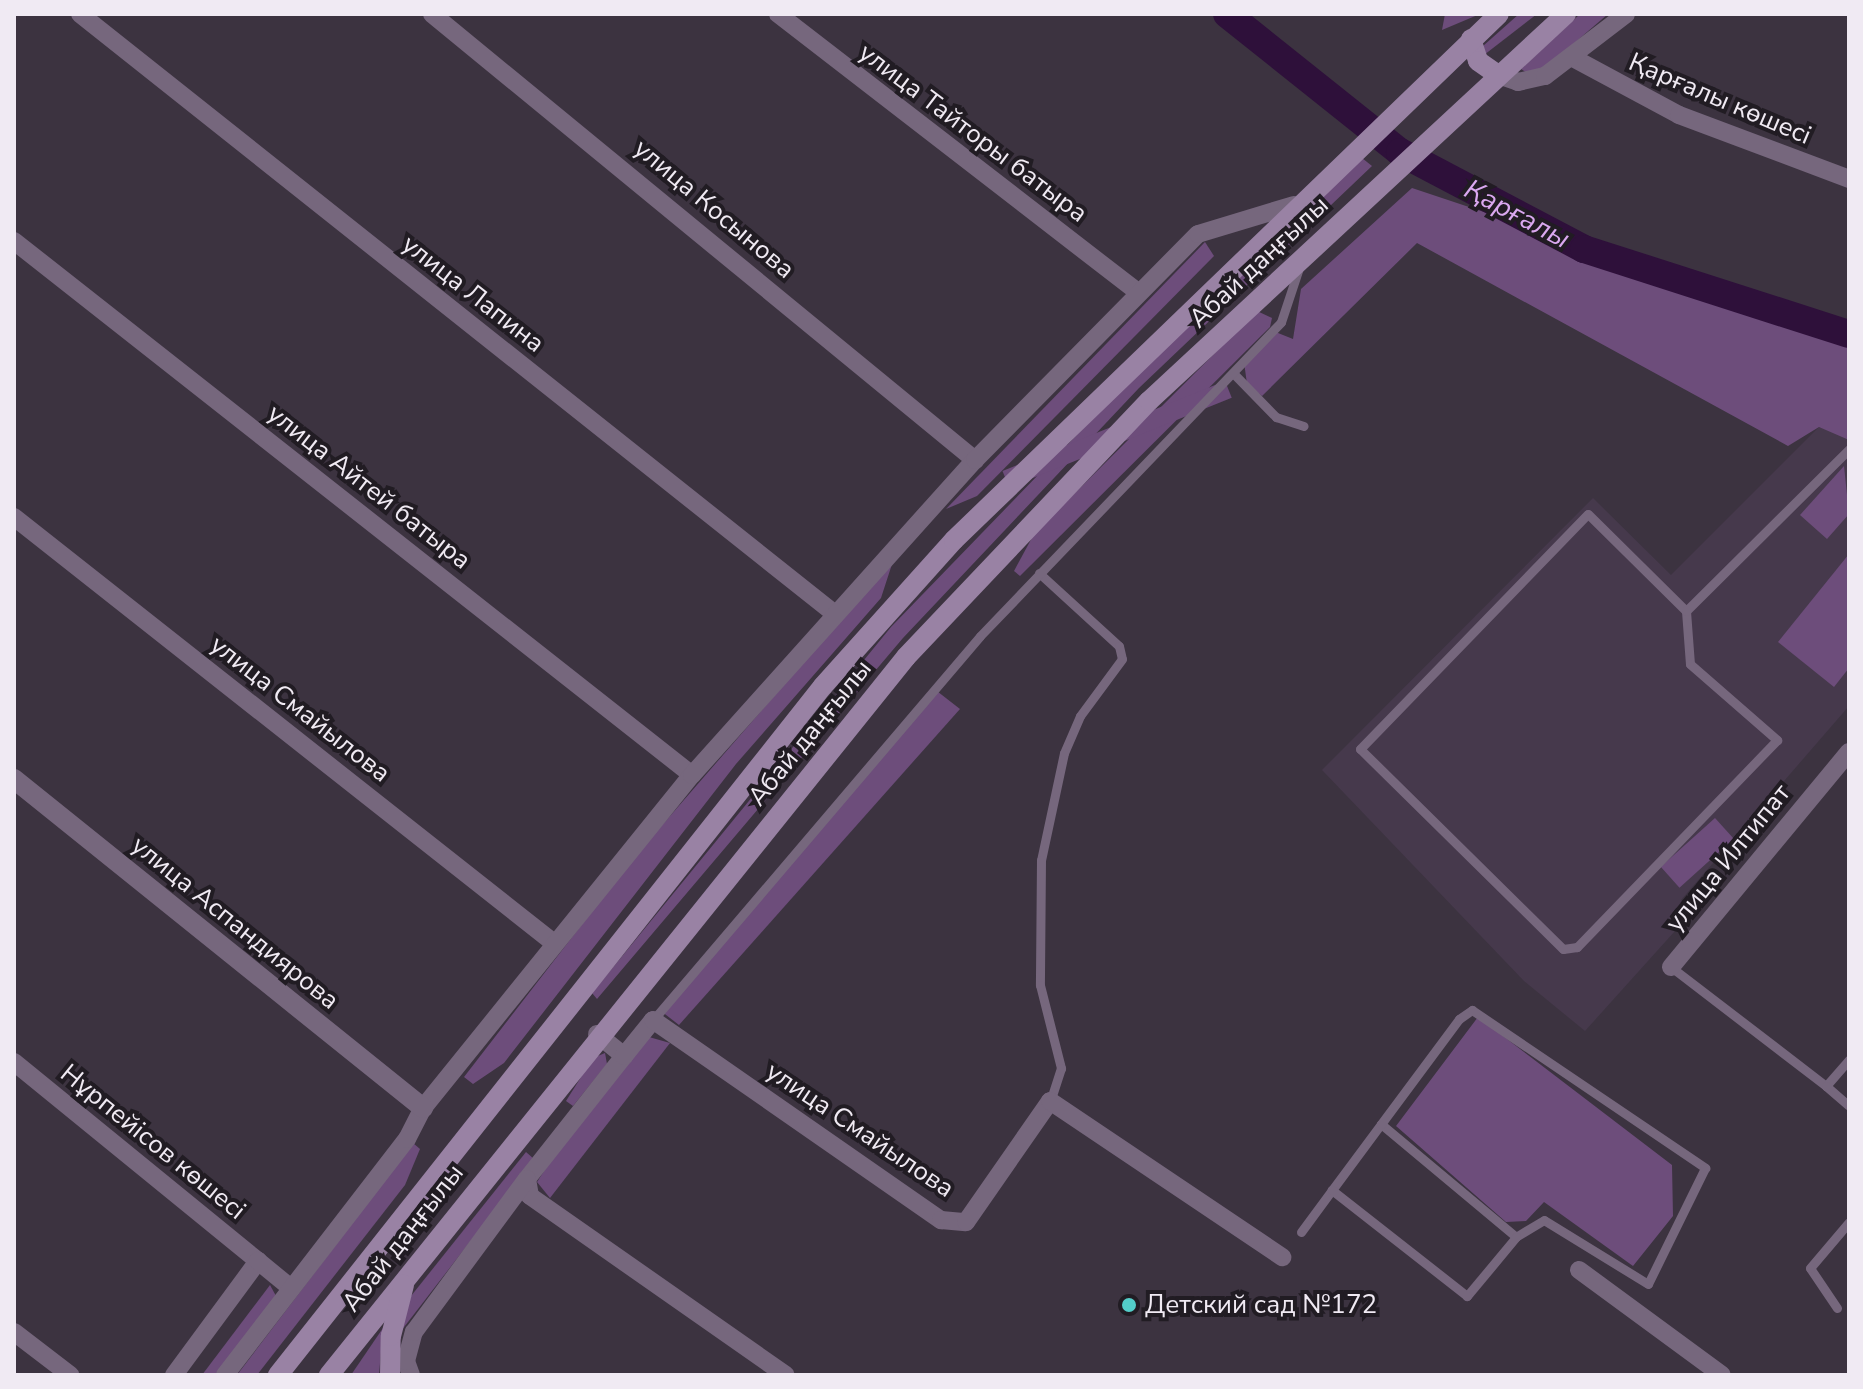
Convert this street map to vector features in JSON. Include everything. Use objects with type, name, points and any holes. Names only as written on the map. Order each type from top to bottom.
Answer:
[{"type":"main road","points":[[1498,75],[1478,61],[1471,39],[1499,14]]},
{"type":"main road","name":"Абай даңғылы","points":[[329,1375],[597,1034],[906,657],[1149,401],[1566,14]]},
{"type":"main road","name":"Абай даңғылы","points":[[278,1375],[322,1315],[823,686],[954,540],[1294,205],[1471,39]]},
{"type":"main road","points":[[390,1375],[391,1336],[409,1270]]},
{"type":"street","name":"улица Лапина","points":[[80,14],[835,614]]},
{"type":"street","name":"улица Косынова","points":[[432,14],[975,460]]},
{"type":"street","name":"улица Тайторы батыра","points":[[778,14],[1138,292]]},
{"type":"street","points":[[1498,75],[1531,81],[1575,59],[1626,14]]},
{"type":"street","name":"Қарғалы көшесі","points":[[1575,59],[1679,115],[1849,179]]},
{"type":"street","points":[[225,1375],[407,1139],[423,1108],[554,943],[692,775],[975,460],[1198,234],[1294,205]]},
{"type":"street","name":"улица Айтей батыра","points":[[14,241],[692,775]]},
{"type":"street","name":"улица Смайылова","points":[[14,517],[554,943]]},
{"type":"street","name":"улица Илтипат","points":[[1671,967],[1849,752]]},
{"type":"street","name":"улица Аспандиярова","points":[[14,779],[423,1108]]},
{"type":"street","points":[[411,1375],[406,1361],[414,1332],[527,1179],[653,1020]]},
{"type":"street","name":"улица Смайылова","points":[[653,1020],[941,1220],[966,1222],[1050,1101]]},
{"type":"street","points":[[597,1034],[624,1056]]},
{"type":"street","name":"Нұрпейісов көшесі","points":[[14,1062],[291,1288]]},
{"type":"street","points":[[1050,1101],[1282,1257]]},
{"type":"street","points":[[527,1179],[534,1199],[786,1375]]},
{"type":"street","points":[[174,1375],[258,1261]]},
{"type":"street","points":[[1579,1270],[1722,1375]]},
{"type":"street","points":[[14,1332],[70,1375]]},
{"type":"lane","points":[[653,1020],[866,763],[1039,573],[1281,322],[1303,255]]},
{"type":"lane","points":[[1233,373],[1276,417],[1304,426]]},
{"type":"lane","points":[[1686,611],[1588,514],[1360,749],[1563,949],[1577,947],[1777,740],[1690,664],[1686,611],[1849,449]]},
{"type":"lane","points":[[1039,573],[1119,646],[1122,659],[1080,716],[1064,753],[1041,860],[1040,985],[1061,1068],[1050,1101]]},
{"type":"lane","name":"улица Илтипат","points":[[1671,967],[1849,1106]]},
{"type":"lane","points":[[1301,1232],[1332,1190],[1459,1019],[1480,1010],[1705,1168],[1648,1284],[1553,1223],[1532,1224],[1516,1237],[1467,1296],[1332,1190]]},
{"type":"lane","points":[[1826,1086],[1849,1060]]},
{"type":"lane","points":[[1381,1124],[1516,1237]]},
{"type":"lane","points":[[1837,1308],[1810,1268],[1849,1222]]},
{"type":"shaded area","points":[[1445,14],[1480,14],[1442,30]]},
{"type":"shaded area","points":[[1519,14],[1537,14],[1484,55],[1483,46]]},
{"type":"shaded area","points":[[1580,14],[1608,14],[1550,64],[1529,74],[1521,69]]},
{"type":"shaded area","points":[[1362,158],[1372,166],[1139,388],[903,638],[597,999],[592,993],[891,627],[1131,379]]},
{"type":"shaded area","points":[[1412,188],[1849,334],[1849,440],[1819,427],[1788,446],[1417,243],[1262,396],[1247,384],[1244,362],[1273,331],[1293,339],[1301,289]]},
{"type":"shaded area","points":[[1205,242],[1214,256],[977,496],[946,509]]},
{"type":"shaded area","points":[[1257,311],[1272,318],[1270,327],[1020,576],[1014,571],[1034,534]]},
{"type":"shaded area","points":[[1225,381],[1232,398],[1009,488],[1002,471]]},
{"type":"shaded area","points":[[1819,427],[1849,436],[1849,706],[1681,900],[1693,911],[1585,1031],[1524,981],[1322,770],[1593,498],[1671,575]]},
{"type":"shaded area","points":[[1844,466],[1849,514],[1827,539],[1800,515]]},
{"type":"shaded area","points":[[1849,554],[1849,668],[1834,687],[1778,642]]},
{"type":"shaded area","points":[[894,558],[881,598],[736,764],[504,1063],[473,1084],[464,1077],[631,861]]},
{"type":"shaded area","points":[[933,688],[960,709],[679,1025],[661,1011]]},
{"type":"shaded area","points":[[1715,818],[1734,839],[1679,888],[1661,867]]},
{"type":"shaded area","points":[[1478,1017],[1672,1165],[1673,1216],[1633,1266],[1544,1202],[1526,1221],[1506,1222],[1396,1126]]},
{"type":"shaded area","points":[[649,1037],[670,1043],[550,1198],[537,1182]]},
{"type":"shaded area","points":[[605,1053],[607,1064],[573,1106],[566,1101],[593,1058]]},
{"type":"shaded area","points":[[413,1143],[420,1149],[405,1185],[257,1375],[237,1375]]},
{"type":"shaded area","points":[[526,1152],[534,1159],[401,1331],[411,1296]]},
{"type":"shaded area","points":[[270,1285],[276,1296],[215,1375],[202,1375]]},
{"type":"shaded area","points":[[383,1328],[379,1375],[351,1375]]},
{"type":"waterway","name":"Қарғалы","points":[[1227,14],[1400,152],[1584,249],[1849,334]]},
{"type":"place","name":"Детский сад №172","points":[[1129,1305]]}]
